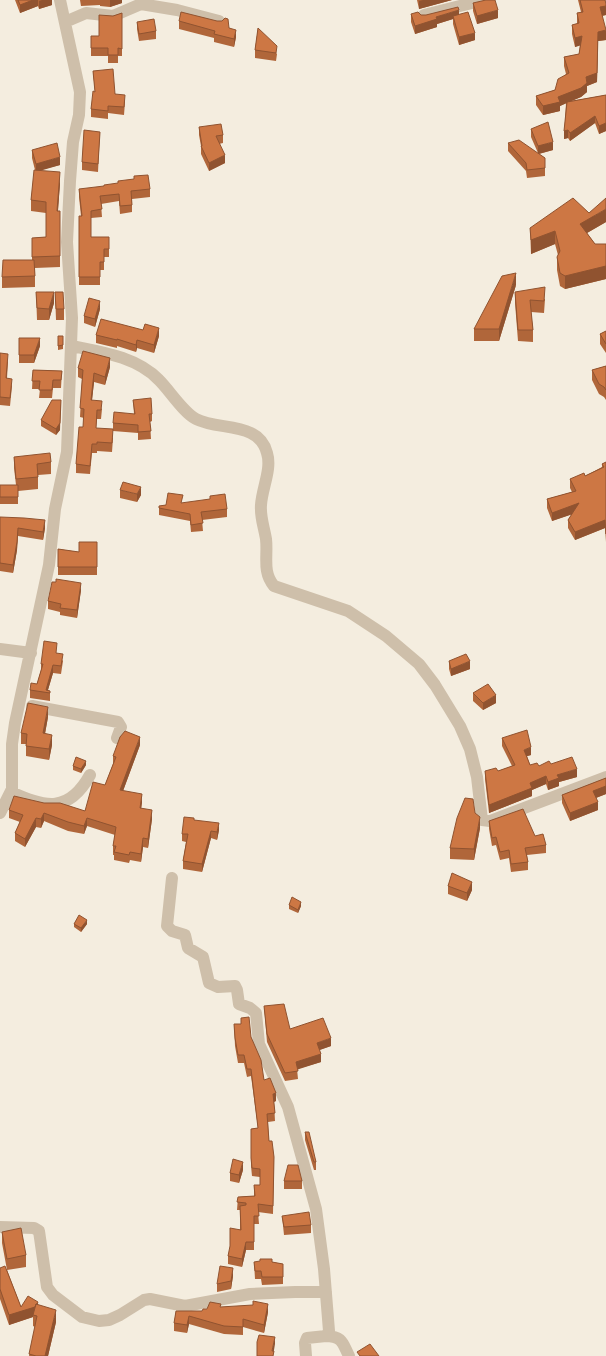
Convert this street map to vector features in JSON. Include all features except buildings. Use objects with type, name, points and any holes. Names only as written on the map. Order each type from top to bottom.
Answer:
[{"type":"street","points":[[0,813],[11,792],[13,780],[12,744],[49,565],[56,509],[67,452],[72,318],[67,242],[70,181],[79,115],[80,92],[60,0]]},
{"type":"street","points":[[424,15],[484,0]]},
{"type":"street","points":[[65,22],[86,13],[113,16],[141,4],[181,11],[219,21]]},
{"type":"street","points":[[72,346],[118,357],[140,365],[157,378],[195,418],[251,432],[261,439],[267,452],[269,464],[260,507],[266,544],[266,570],[269,579],[274,586],[348,611],[386,636],[419,664],[440,693],[460,726],[470,749],[477,777],[482,820],[490,821],[606,777]]},
{"type":"street","points":[[0,649],[31,653]]},
{"type":"street","points":[[20,704],[118,722],[121,727],[118,738]]},
{"type":"street","points":[[11,792],[30,801],[49,805],[59,804],[78,792],[90,775]]},
{"type":"street","points":[[172,878],[167,922],[169,929],[175,933],[185,935],[188,948],[203,956],[209,983],[218,987],[234,986],[237,990],[239,1004],[250,1008],[256,1013],[259,1044],[288,1107],[320,1228],[329,1331],[326,1336]]},
{"type":"street","points":[[0,1227],[34,1228],[39,1231],[47,1287],[53,1295],[82,1317],[90,1320],[109,1320],[144,1300],[185,1306],[250,1294],[326,1292]]},
{"type":"street","points":[[306,1356],[305,1343],[308,1338],[326,1336],[335,1336],[342,1340],[349,1356]]}]
